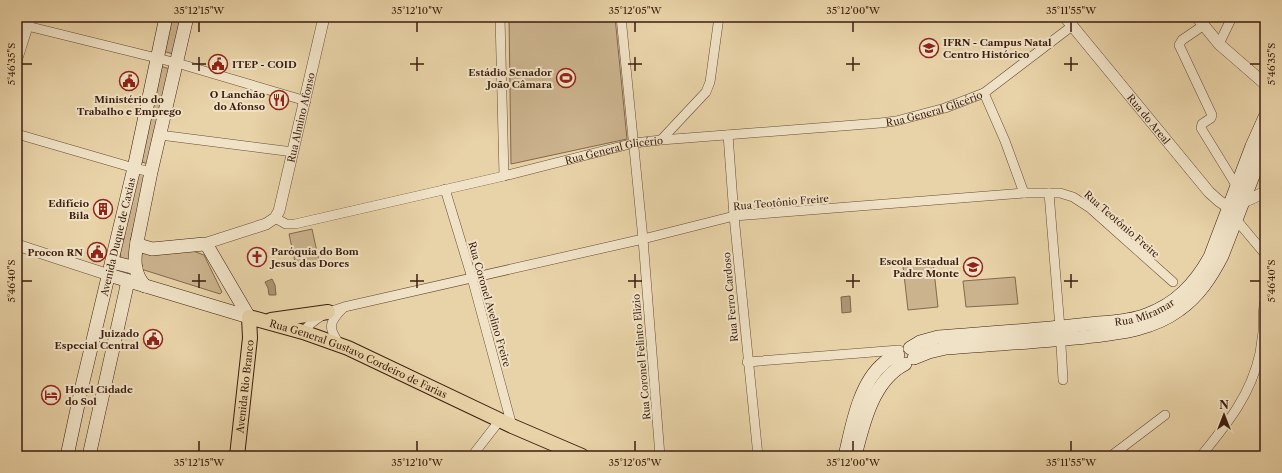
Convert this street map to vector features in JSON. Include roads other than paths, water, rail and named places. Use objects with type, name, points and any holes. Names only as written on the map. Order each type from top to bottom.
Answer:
[{"type":"main road","name":"Avenida Duque de Caxias","points":[[67,456],[82,386],[134,168],[166,17]]},
{"type":"main road","name":"Avenida Duque de Caxias","points":[[145,286],[139,280],[136,268],[136,251],[140,244],[151,172],[187,17]]},
{"type":"main road","name":"Rua Miramar","points":[[1061,334],[1145,316],[1163,308],[1190,286],[1201,273],[1217,239],[1236,185],[1265,117]]},
{"type":"main road","name":"Rua Miramar","points":[[845,456],[853,422],[862,395],[871,377],[884,362],[905,355],[946,348],[1061,334],[1134,330],[1147,327],[1164,320],[1179,311],[1198,293],[1215,270],[1222,256],[1265,144]]},
{"type":"main road","points":[[140,244],[152,249],[204,244],[211,252],[250,317]]},
{"type":"main road","points":[[112,262],[136,268]]},
{"type":"main road","name":"Rua General Gustavo Cordeiro de Farias","points":[[109,275],[303,332],[340,346],[506,423],[582,456]]},
{"type":"main road","name":"Avenida Duque de Caxias","points":[[88,456],[128,281]]},
{"type":"main road","points":[[265,321],[328,312]]},
{"type":"main road","name":"Avenida Rio Branco","points":[[237,456],[250,338],[250,317]]},
{"type":"main road","name":"Rua Miramar","points":[[855,456],[863,424],[874,398],[905,355]]},
{"type":"street","name":"Rua Almino Afonso","points":[[275,218],[279,210],[306,101],[324,17]]},
{"type":"street","points":[[500,17],[504,176]]},
{"type":"street","name":"Rua Coronel Felinto Elizio","points":[[621,17],[643,239],[660,456]]},
{"type":"street","points":[[661,140],[706,92],[710,82],[719,17]]},
{"type":"street","points":[[1219,44],[1232,17]]},
{"type":"street","points":[[17,58],[29,21],[306,101]]},
{"type":"street","name":"Rua General Glicério","points":[[275,218],[286,224],[294,224],[504,176],[634,143],[896,121],[945,108],[984,93],[1068,21]]},
{"type":"street","name":"Rua do Areal","points":[[1068,21],[1209,192],[1218,201],[1228,207]]},
{"type":"street","points":[[1236,185],[1201,128],[1202,124],[1211,118],[1212,115],[1179,45],[1201,21],[1219,44],[1265,84]]},
{"type":"street","points":[[984,93],[1005,141],[1024,193]]},
{"type":"street","points":[[17,134],[151,172]]},
{"type":"street","points":[[160,135],[293,152]]},
{"type":"street","name":"Rua Ferro Cardoso","points":[[728,135],[734,216],[758,456]]},
{"type":"street","name":"Rua Coronel Avelino Freire","points":[[445,189],[472,278],[506,423]]},
{"type":"street","points":[[1265,192],[1241,204],[1228,207],[1236,220],[1265,254]]},
{"type":"street","name":"Rua Teotônio Freire","points":[[303,332],[314,320],[328,312],[344,307],[643,239],[734,216],[1024,193],[1060,193],[1073,197],[1090,208],[1173,282]]},
{"type":"street","points":[[1049,193],[1061,334],[1063,380]]},
{"type":"street","points":[[204,244],[266,224],[275,218]]},
{"type":"street","points":[[17,245],[109,275]]},
{"type":"street","points":[[1201,456],[1231,419],[1245,396],[1253,378],[1260,352],[1263,332],[1263,309],[1265,301]]},
{"type":"street","points":[[340,346],[334,336],[332,320],[344,307]]},
{"type":"street","points":[[748,362],[905,355]]},
{"type":"street","points":[[1111,456],[1166,415]]},
{"type":"street","points":[[472,456],[506,423]]},
{"type":"place","name":"IFRN - Campus Natal Centro Histórico","points":[[929,48]]},
{"type":"place","name":"ITEP - COID","points":[[218,64]]},
{"type":"place","name":"Estádio Senador João Câmara","points":[[566,78]]},
{"type":"place","name":"Ministério do Trabalho e Emprego","points":[[129,81]]},
{"type":"place","name":"O Lanchão do Afonso","points":[[279,100]]},
{"type":"place","name":"Edifício Bila","points":[[103,209]]},
{"type":"place","name":"Procon RN","points":[[97,252]]},
{"type":"place","name":"Paróquia do Bom Jesus das Dores","points":[[257,257]]},
{"type":"place","name":"Escola Estadual Padre Monte","points":[[973,267]]},
{"type":"place","name":"Juizado Especial Central","points":[[153,339]]},
{"type":"place","name":"Hotel Cidade do Sol","points":[[51,395]]}]
